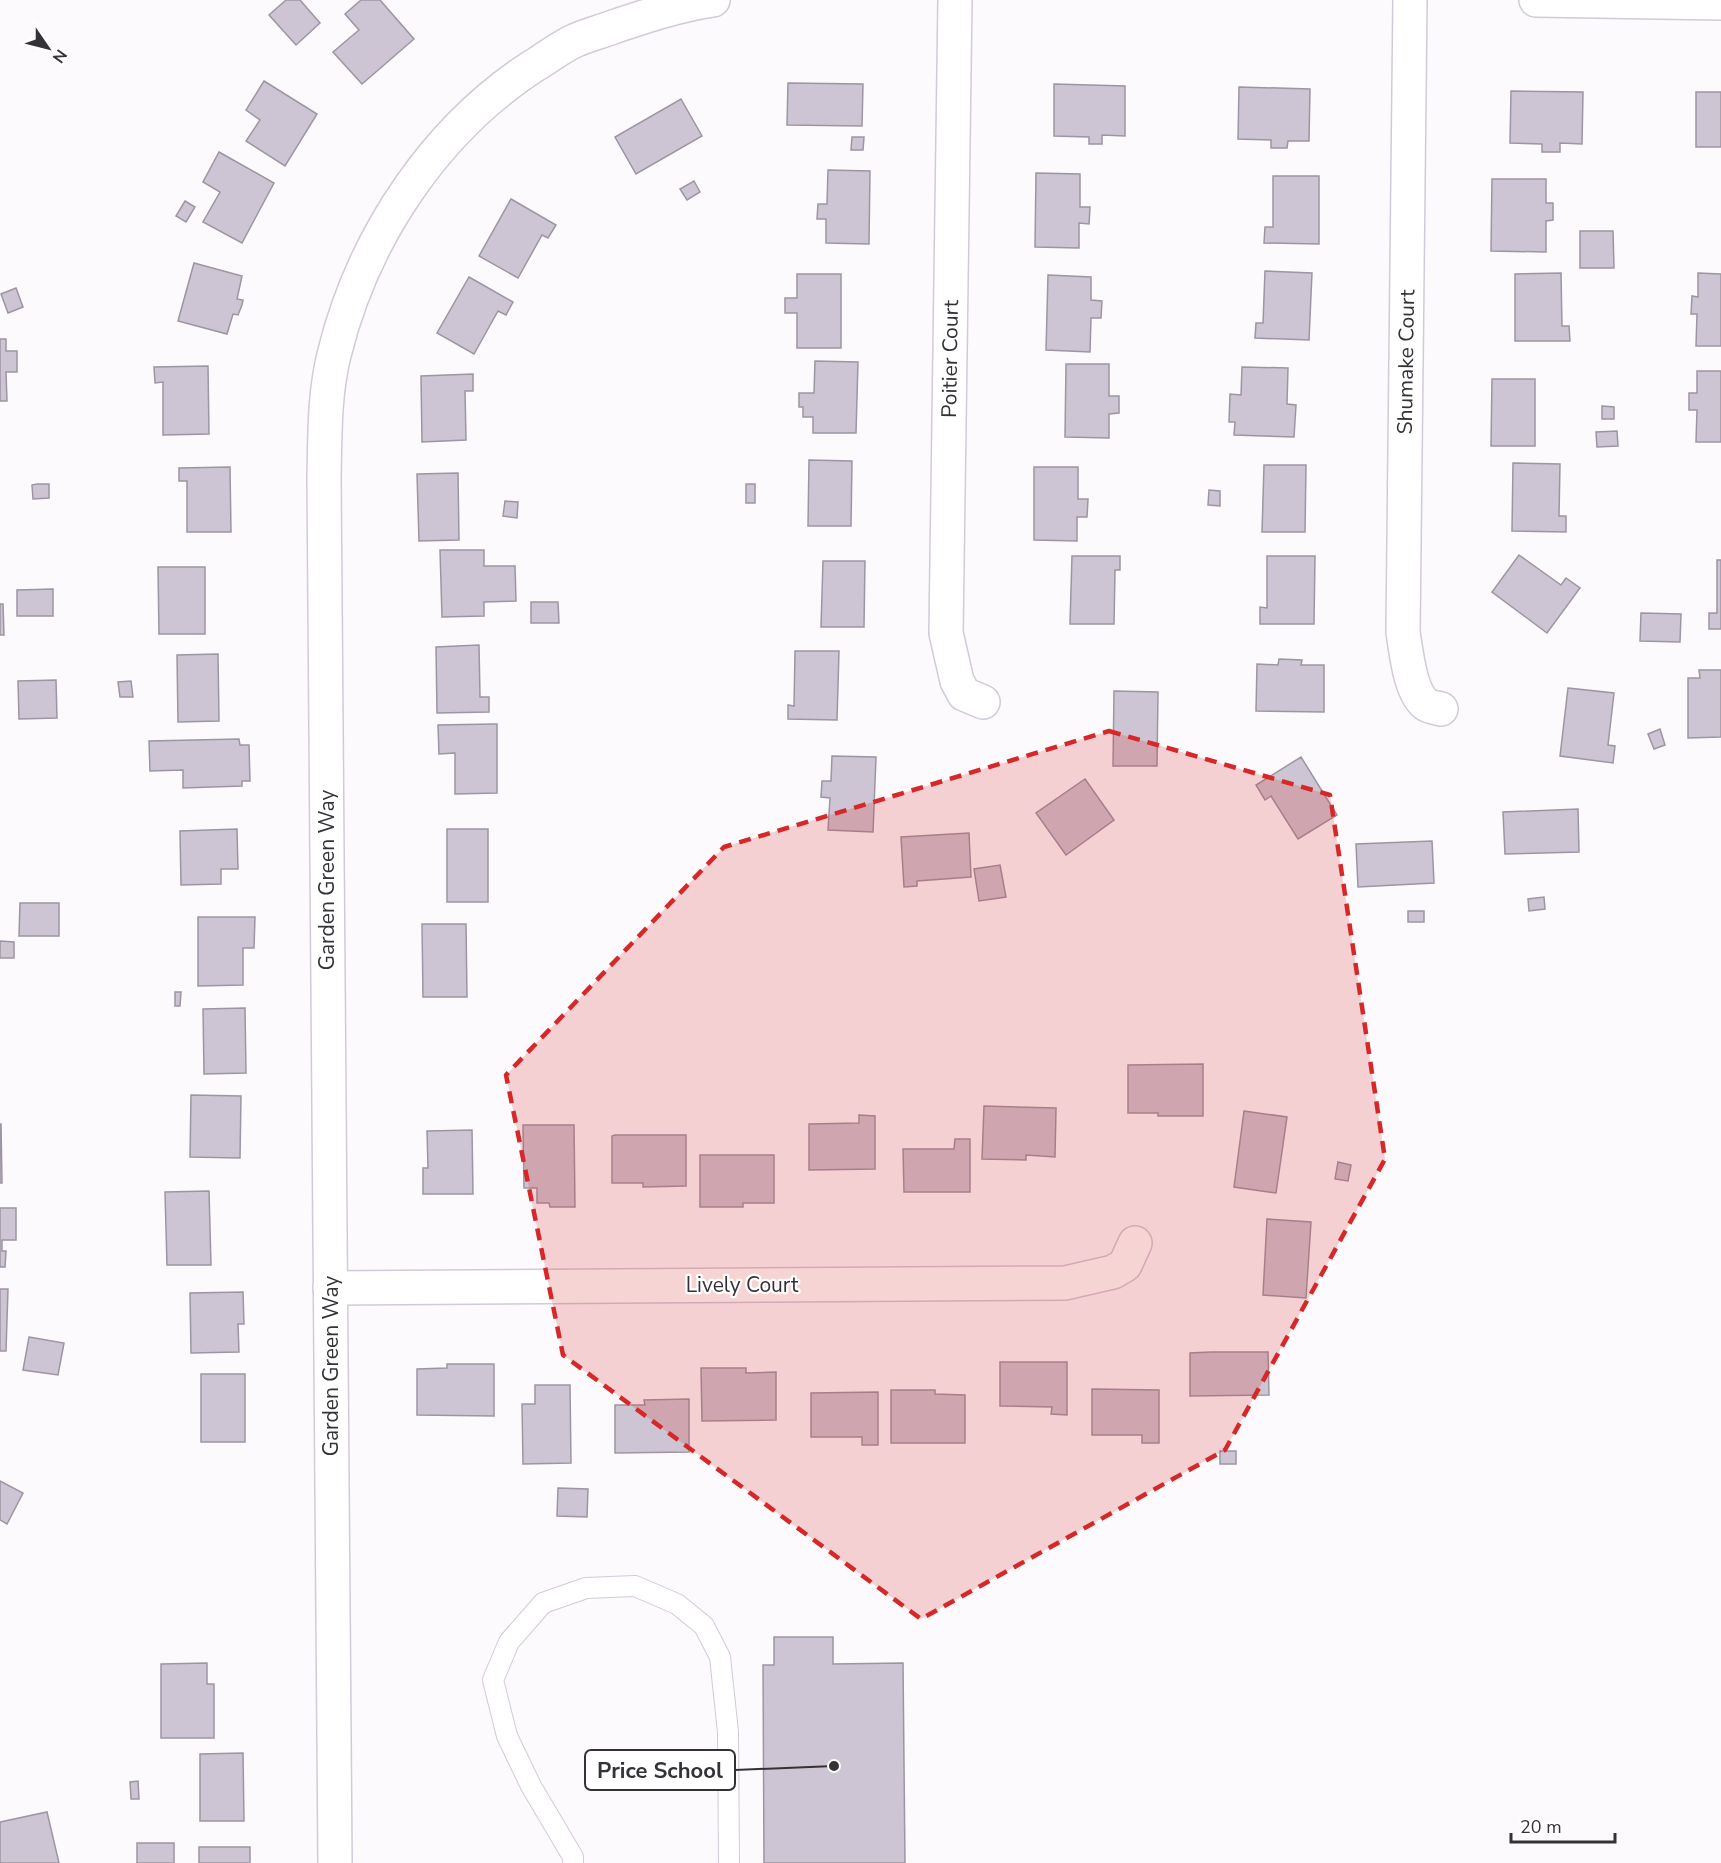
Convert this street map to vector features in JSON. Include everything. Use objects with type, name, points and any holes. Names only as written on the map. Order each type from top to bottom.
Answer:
[{"type":"street","name":"Garden Green Way","points":[[335,1863],[324,477],[327,402],[333,358],[345,314],[372,250],[398,204],[430,161],[465,121],[516,77],[619,12],[713,0]]},
{"type":"street","name":"Poitier Court","points":[[955,0],[946,633],[957,681],[964,694],[983,702]]},
{"type":"street","name":"Shumake Court","points":[[1410,0],[1403,632],[1416,690],[1426,704],[1441,709]]},
{"type":"street","points":[[1536,0],[1721,3]]},
{"type":"street","name":"Lively Court","points":[[330,1288],[1065,1283],[1113,1272],[1125,1265],[1136,1243]]},
{"type":"lane","points":[[573,1863],[573,1857],[531,1786],[507,1736],[493,1680],[509,1642],[543,1603],[586,1588],[635,1586],[677,1604],[705,1626],[720,1657],[728,1732],[729,1863]]},
{"type":"highlighted area","points":[[1109,731],[1330,795],[1385,1159],[1225,1450],[921,1619],[563,1355],[506,1075],[724,847]]},
{"type":"building","points":[[286,0],[300,0],[320,23],[296,45],[269,15]]},
{"type":"building","points":[[361,0],[380,0],[414,39],[362,84],[333,52],[359,30],[345,14]]},
{"type":"building","points":[[264,81],[317,114],[285,166],[246,141],[260,120],[246,110]]},
{"type":"building","points":[[788,83],[863,84],[862,126],[787,125]]},
{"type":"building","points":[[1054,84],[1125,86],[1125,136],[1102,135],[1102,144],[1089,144],[1089,137],[1054,136]]},
{"type":"building","points":[[1239,87],[1310,89],[1309,141],[1288,141],[1287,148],[1271,148],[1271,140],[1238,139]]},
{"type":"building","points":[[1511,91],[1583,92],[1582,144],[1560,143],[1560,152],[1542,152],[1542,144],[1510,143]]},
{"type":"building","points":[[1696,92],[1721,92],[1721,147],[1696,147]]},
{"type":"building","points":[[681,99],[702,136],[636,174],[615,137]]},
{"type":"building","points":[[852,137],[864,137],[863,150],[851,150]]},
{"type":"building","points":[[219,152],[274,183],[242,243],[203,222],[220,192],[203,182]]},
{"type":"building","points":[[828,170],[870,171],[869,244],[826,243],[826,219],[817,219],[818,204],[827,204]]},
{"type":"building","points":[[1036,173],[1080,174],[1080,207],[1090,207],[1089,224],[1079,223],[1079,248],[1035,247]]},
{"type":"building","points":[[1273,176],[1319,176],[1319,244],[1264,243],[1265,227],[1273,227]]},
{"type":"building","points":[[1492,179],[1546,179],[1546,203],[1553,203],[1553,220],[1546,221],[1546,252],[1491,251]]},
{"type":"building","points":[[694,181],[700,192],[687,200],[680,189]]},
{"type":"building","points":[[511,199],[556,225],[548,238],[542,235],[518,278],[479,256]]},
{"type":"building","points":[[185,201],[195,207],[186,222],[176,216]]},
{"type":"building","points":[[1580,231],[1613,231],[1614,268],[1580,268]]},
{"type":"building","points":[[194,263],[242,276],[237,299],[243,300],[242,305],[238,315],[233,314],[227,334],[178,321]]},
{"type":"building","points":[[1265,271],[1312,273],[1309,340],[1255,338],[1256,323],[1263,323]]},
{"type":"building","points":[[1561,273],[1562,326],[1569,326],[1570,341],[1515,341],[1515,274]]},
{"type":"building","points":[[1698,273],[1721,274],[1721,346],[1696,346],[1697,314],[1691,314],[1692,296],[1698,297]]},
{"type":"building","points":[[797,274],[841,274],[841,348],[797,348],[797,313],[785,313],[785,298],[797,298]]},
{"type":"building","points":[[1048,275],[1091,277],[1091,300],[1102,301],[1101,318],[1091,318],[1090,352],[1046,350]]},
{"type":"building","points":[[469,277],[513,302],[506,315],[498,311],[474,354],[437,333]]},
{"type":"building","points":[[16,288],[23,307],[8,313],[1,294]]},
{"type":"building","points":[[0,339],[6,339],[6,351],[17,351],[17,372],[6,372],[7,401],[0,401]]},
{"type":"building","points":[[815,361],[858,362],[856,433],[813,433],[813,417],[803,417],[803,407],[799,407],[799,393],[814,393]]},
{"type":"building","points":[[1066,364],[1109,364],[1109,396],[1119,396],[1119,413],[1109,414],[1109,438],[1065,437]]},
{"type":"building","points":[[208,366],[209,434],[163,435],[163,382],[155,383],[154,367]]},
{"type":"building","points":[[1242,367],[1288,368],[1287,404],[1296,405],[1294,437],[1234,435],[1235,422],[1229,422],[1230,394],[1241,395]]},
{"type":"building","points":[[1697,371],[1721,371],[1721,442],[1696,442],[1697,410],[1689,410],[1689,393],[1697,393]]},
{"type":"building","points":[[473,374],[473,391],[465,391],[466,440],[422,442],[421,376]]},
{"type":"building","points":[[1492,379],[1535,379],[1535,446],[1491,446]]},
{"type":"building","points":[[1602,406],[1614,407],[1614,419],[1602,419]]},
{"type":"building","points":[[1617,431],[1618,446],[1597,447],[1596,432]]},
{"type":"building","points":[[809,460],[852,461],[851,526],[808,526]]},
{"type":"building","points":[[1513,463],[1560,464],[1559,516],[1566,516],[1566,532],[1512,531]]},
{"type":"building","points":[[1264,465],[1306,465],[1305,532],[1262,532]]},
{"type":"building","points":[[230,467],[231,532],[187,532],[187,481],[179,481],[179,468]]},
{"type":"building","points":[[1034,467],[1078,467],[1078,499],[1088,499],[1087,517],[1077,517],[1077,541],[1034,540]]},
{"type":"building","points":[[458,473],[459,540],[419,541],[417,474]]},
{"type":"building","points":[[49,484],[49,498],[33,499],[32,485]]},
{"type":"building","points":[[746,484],[755,484],[755,503],[746,503]]},
{"type":"building","points":[[1209,490],[1220,491],[1220,506],[1208,505]]},
{"type":"building","points":[[505,501],[518,502],[517,518],[503,516]]},
{"type":"building","points":[[440,550],[484,550],[484,566],[515,566],[516,601],[484,602],[484,616],[442,617]]},
{"type":"building","points":[[1519,555],[1561,585],[1566,578],[1580,588],[1547,633],[1492,592]]},
{"type":"building","points":[[1072,556],[1120,556],[1120,570],[1115,570],[1114,624],[1070,624]]},
{"type":"building","points":[[1267,556],[1315,556],[1314,624],[1260,624],[1260,607],[1267,608]]},
{"type":"building","points":[[1717,560],[1721,560],[1721,629],[1709,629],[1709,613],[1717,613]]},
{"type":"building","points":[[823,561],[865,561],[864,627],[821,627]]},
{"type":"building","points":[[158,567],[205,567],[205,634],[159,634]]},
{"type":"building","points":[[53,589],[53,616],[17,616],[17,590]]},
{"type":"building","points":[[531,602],[558,602],[559,623],[531,623]]},
{"type":"building","points":[[0,604],[3,604],[4,635],[0,635]]},
{"type":"building","points":[[1641,613],[1681,614],[1680,642],[1640,641]]},
{"type":"building","points":[[479,645],[480,697],[489,697],[489,712],[437,713],[436,647]]},
{"type":"building","points":[[795,651],[839,651],[837,720],[788,719],[788,705],[794,706]]},
{"type":"building","points":[[218,654],[219,721],[178,722],[177,655]]},
{"type":"building","points":[[1279,659],[1302,660],[1301,665],[1324,665],[1324,712],[1256,711],[1257,664],[1278,665]]},
{"type":"building","points":[[1699,670],[1721,670],[1721,737],[1688,738],[1688,678],[1700,678]]},
{"type":"building","points":[[56,680],[57,718],[19,719],[18,681]]},
{"type":"building","points":[[131,681],[133,697],[120,697],[118,682]]},
{"type":"building","points":[[1568,688],[1614,693],[1608,745],[1615,746],[1613,763],[1560,756]]},
{"type":"building","points":[[1114,691],[1158,692],[1157,766],[1113,766]]},
{"type":"building","points":[[497,724],[497,793],[455,794],[455,753],[439,754],[438,725]]},
{"type":"building","points":[[1660,729],[1665,745],[1654,749],[1648,734]]},
{"type":"building","points":[[239,739],[240,745],[249,745],[250,781],[242,781],[242,786],[183,788],[183,770],[150,771],[149,741]]},
{"type":"building","points":[[832,756],[876,757],[873,832],[828,830],[830,798],[821,797],[822,781],[831,781]]},
{"type":"building","points":[[1301,757],[1337,815],[1298,839],[1271,796],[1265,800],[1256,785]]},
{"type":"building","points":[[1085,779],[1114,820],[1066,855],[1036,813]]},
{"type":"building","points":[[1578,809],[1579,852],[1505,854],[1503,812]]},
{"type":"building","points":[[237,829],[238,869],[221,869],[221,884],[181,885],[180,831]]},
{"type":"building","points":[[447,829],[488,829],[488,902],[447,902]]},
{"type":"building","points":[[969,833],[971,877],[917,881],[917,886],[904,887],[901,837]]},
{"type":"building","points":[[1432,841],[1434,883],[1358,887],[1356,844]]},
{"type":"building","points":[[1000,865],[1006,897],[979,901],[974,869]]},
{"type":"building","points":[[1544,897],[1545,909],[1529,911],[1528,899]]},
{"type":"building","points":[[20,903],[59,903],[59,936],[19,936]]},
{"type":"building","points":[[1408,911],[1424,911],[1424,922],[1408,922]]},
{"type":"building","points":[[198,917],[255,917],[254,948],[243,948],[243,985],[198,986]]},
{"type":"building","points":[[422,924],[466,924],[467,997],[423,997]]},
{"type":"building","points":[[0,941],[14,942],[14,958],[0,958]]},
{"type":"building","points":[[175,992],[181,992],[180,1006],[175,1006]]},
{"type":"building","points":[[245,1008],[246,1073],[204,1074],[203,1009]]},
{"type":"building","points":[[1203,1064],[1203,1116],[1128,1113],[1128,1065]]},
{"type":"building","points":[[191,1095],[241,1096],[240,1158],[190,1157]]},
{"type":"building","points":[[984,1106],[1056,1108],[1055,1157],[1026,1155],[1026,1160],[982,1159]]},
{"type":"building","points":[[1244,1111],[1287,1117],[1276,1193],[1234,1187]]},
{"type":"building","points":[[859,1115],[875,1116],[875,1169],[809,1170],[809,1124],[859,1123]]},
{"type":"building","points":[[0,1124],[2,1183],[0,1183]]},
{"type":"building","points":[[523,1125],[574,1125],[575,1207],[550,1207],[549,1203],[537,1203],[537,1188],[524,1188]]},
{"type":"building","points":[[472,1130],[473,1194],[423,1194],[423,1168],[428,1168],[427,1131]]},
{"type":"building","points":[[686,1135],[686,1186],[643,1187],[643,1183],[612,1183],[612,1136]]},
{"type":"building","points":[[955,1139],[970,1139],[970,1192],[904,1192],[903,1149],[954,1149]]},
{"type":"building","points":[[700,1155],[774,1155],[774,1203],[743,1203],[743,1207],[700,1207]]},
{"type":"building","points":[[1338,1162],[1351,1165],[1348,1181],[1335,1179]]},
{"type":"building","points":[[209,1191],[211,1265],[167,1265],[165,1192]]},
{"type":"building","points":[[0,1208],[16,1208],[16,1240],[2,1240],[2,1251],[6,1251],[5,1267],[0,1267]]},
{"type":"building","points":[[1267,1219],[1311,1222],[1306,1298],[1263,1295]]},
{"type":"building","points":[[0,1289],[8,1289],[6,1351],[0,1351]]},
{"type":"building","points":[[243,1292],[244,1324],[238,1324],[239,1352],[191,1353],[190,1293]]},
{"type":"building","points":[[29,1337],[64,1343],[58,1375],[23,1370]]},
{"type":"building","points":[[1268,1352],[1269,1395],[1190,1396],[1190,1353]]},
{"type":"building","points":[[1000,1362],[1067,1362],[1067,1415],[1051,1414],[1052,1407],[1000,1406]]},
{"type":"building","points":[[447,1364],[494,1364],[494,1416],[417,1415],[417,1369],[447,1368]]},
{"type":"building","points":[[701,1368],[746,1368],[746,1373],[776,1372],[776,1420],[702,1421]]},
{"type":"building","points":[[201,1374],[245,1374],[245,1442],[201,1442]]},
{"type":"building","points":[[535,1385],[570,1385],[571,1463],[523,1464],[522,1404],[535,1404]]},
{"type":"building","points":[[1092,1389],[1159,1390],[1159,1443],[1142,1443],[1142,1435],[1092,1435]]},
{"type":"building","points":[[891,1390],[935,1390],[935,1394],[965,1395],[965,1443],[891,1443]]},
{"type":"building","points":[[878,1392],[878,1445],[862,1445],[862,1437],[811,1437],[811,1393]]},
{"type":"building","points":[[689,1399],[689,1452],[615,1453],[615,1405],[645,1405],[644,1400]]},
{"type":"building","points":[[1220,1451],[1236,1451],[1236,1464],[1220,1464]]},
{"type":"building","points":[[0,1481],[23,1493],[7,1524],[0,1520]]},
{"type":"building","points":[[558,1488],[588,1489],[587,1517],[557,1516]]},
{"type":"building","points":[[774,1637],[833,1637],[833,1664],[903,1663],[905,1863],[764,1863],[763,1665],[774,1665]]},
{"type":"building","points":[[207,1663],[207,1684],[214,1684],[214,1738],[161,1738],[161,1664]]},
{"type":"building","points":[[243,1753],[244,1821],[200,1821],[200,1754]]},
{"type":"building","points":[[138,1781],[139,1799],[131,1799],[130,1782]]},
{"type":"building","points":[[47,1812],[59,1863],[0,1863],[0,1822]]},
{"type":"building","points":[[137,1843],[174,1843],[174,1863],[137,1863]]},
{"type":"building","points":[[199,1847],[250,1847],[250,1863],[199,1863]]},
{"type":"place","name":"Price School","points":[[834,1766]]}]
